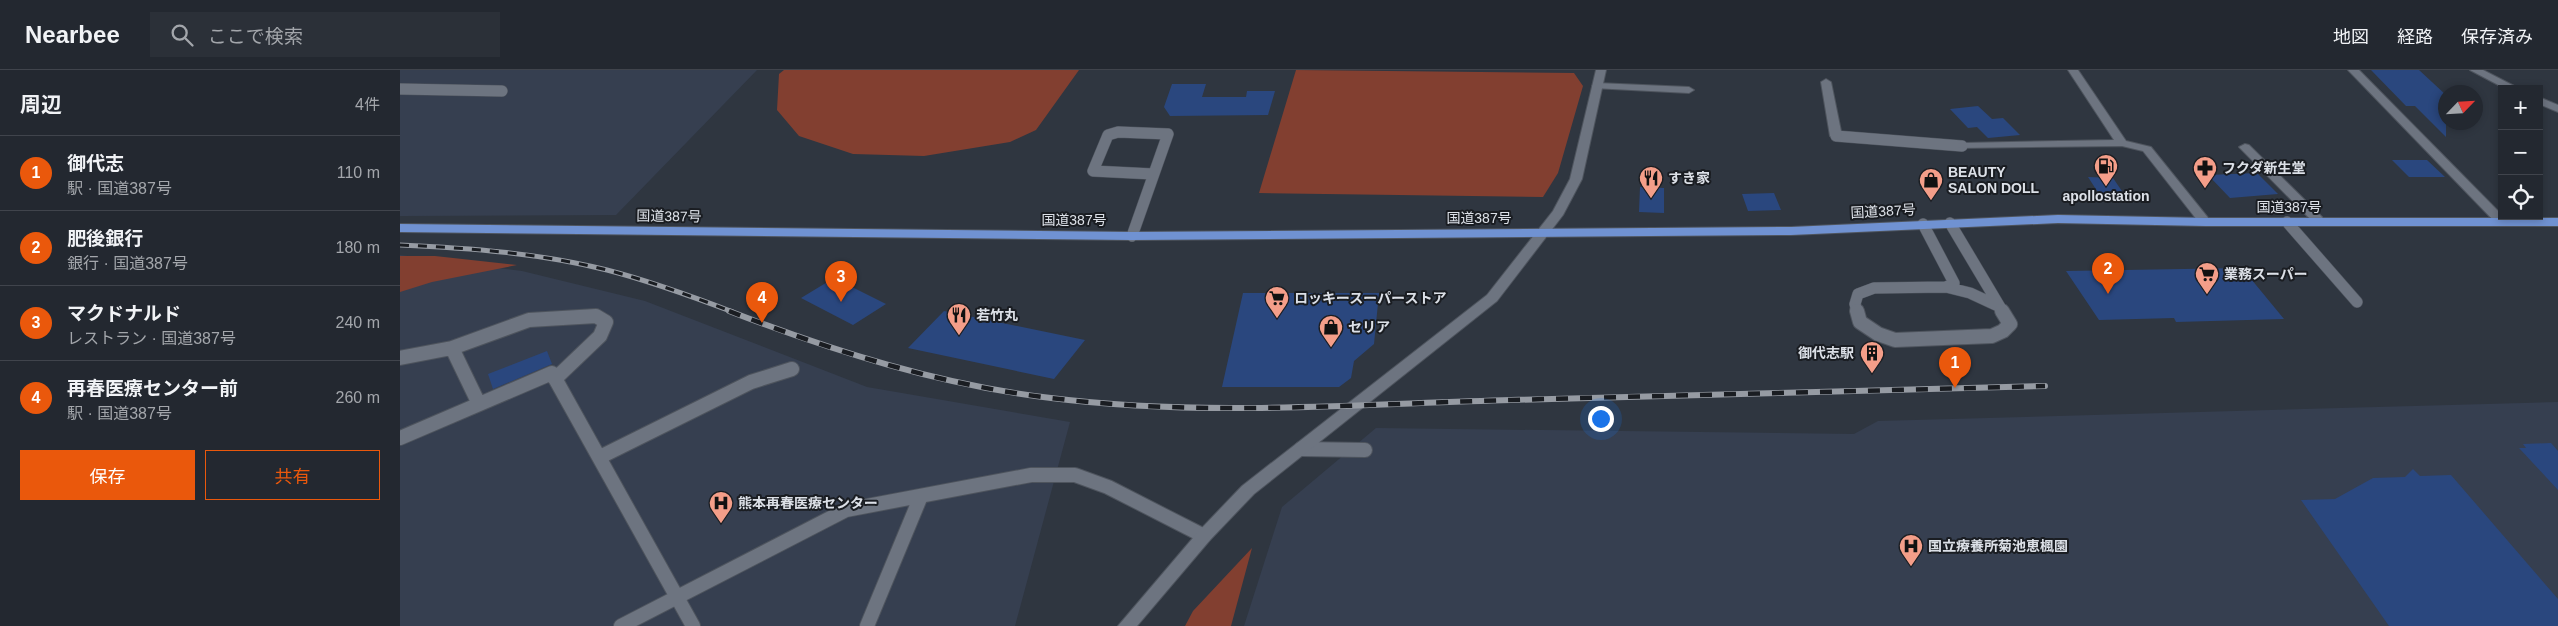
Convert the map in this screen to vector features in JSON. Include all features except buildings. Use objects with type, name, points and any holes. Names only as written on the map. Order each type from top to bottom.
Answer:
[{"type":"highway","name":"国道387号","points":[[400,228],[1132,236],[1790,231],[1950,222],[2058,219],[2205,222],[2558,222]]},
{"type":"street","points":[[1127,626],[1204,536],[1248,490],[1492,298],[1559,212],[1576,179],[1601,70]]},
{"type":"street","points":[[2073,70],[2122,143]]},
{"type":"street","points":[[2353,70],[2501,221]]},
{"type":"street","points":[[2475,70],[2507,85]]},
{"type":"street","points":[[1826,82],[1836,136]]},
{"type":"street","points":[[1597,86],[1689,90]]},
{"type":"street","points":[[2543,102],[2558,109]]},
{"type":"street","points":[[1962,146],[2122,143],[2147,149],[2205,222]]},
{"type":"street","points":[[2245,147],[2320,222]]},
{"type":"lane","points":[[400,89],[502,91]]},
{"type":"lane","points":[[1132,236],[1144,207],[1153,174],[1168,134],[1118,132],[1108,135],[1093,171],[1153,174]]},
{"type":"lane","points":[[1836,136],[1962,146]]},
{"type":"lane","points":[[1950,222],[2010,324],[2003,331],[1992,336],[1895,340],[1878,334],[1860,322],[1855,304],[1858,294],[1874,288],[1946,287],[1970,293],[1999,306]]},
{"type":"lane","points":[[2287,222],[2357,302]]},
{"type":"lane","points":[[1923,224],[1952,276],[1954,283],[1946,287]]},
{"type":"lane","points":[[400,358],[452,348],[530,320],[596,316],[606,322],[600,336],[555,379]]},
{"type":"lane","points":[[452,348],[479,404]]},
{"type":"lane","points":[[600,457],[752,382],[792,369]]},
{"type":"lane","points":[[400,438],[552,373],[600,457],[675,597],[693,626]]},
{"type":"lane","points":[[1301,449],[1364,450]]},
{"type":"lane","points":[[622,626],[846,510],[1031,475],[1075,475],[1108,487],[1204,536]]},
{"type":"lane","points":[[867,626],[921,496]]},
{"type":"shaded area","points":[[400,70],[757,70],[616,215],[400,216]]},
{"type":"shaded area","points":[[784,70],[1079,70],[1036,130],[1010,142],[924,156],[853,154],[799,136],[777,110],[779,74]]},
{"type":"shaded area","points":[[1296,70],[1574,73],[1583,86],[1558,173],[1543,197],[1259,193]]},
{"type":"shaded area","name":"熊本再春医療センター","points":[[400,255],[522,271],[645,301],[867,387],[1070,422],[1015,626],[400,626]]},
{"type":"shaded area","points":[[400,256],[435,256],[517,265],[432,282],[400,292]]},
{"type":"shaded area","name":"国立療養所菊池恵楓園","points":[[2558,402],[2558,626],[1244,626],[1282,507],[1376,428],[1854,434],[1878,421]]},
{"type":"shaded area","points":[[1252,548],[1231,626],[1185,626],[1193,611]]},
{"type":"railway","points":[[400,245],[504,252],[581,264],[655,284],[733,312]]},
{"type":"railway","points":[[729,311],[847,353],[968,385],[1051,398],[1108,404],[1165,407],[1281,408],[2045,386]]},
{"type":"place","name":"apollostation","points":[[2106,187]]},
{"type":"place","name":"フクダ新生堂","points":[[2205,189]]},
{"type":"place","name":"すき家","points":[[1651,199]]},
{"type":"place","name":"BEAUTY SALON DOLL","points":[[1931,201]]},
{"type":"place","name":"肥後銀行","points":[[2108,294]]},
{"type":"place","name":"業務スーパー","points":[[2207,295]]},
{"type":"place","name":"マクドナルド","points":[[841,302]]},
{"type":"place","name":"ロッキースーパーストア","points":[[1277,319]]},
{"type":"place","name":"再春医療センター前","points":[[762,323]]},
{"type":"place","name":"若竹丸","points":[[959,336]]},
{"type":"place","name":"セリア","points":[[1331,348]]},
{"type":"place","name":"御代志駅","points":[[1872,374]]},
{"type":"place","name":"御代志","points":[[1955,388]]},
{"type":"place","name":"熊本再春医療センター","points":[[721,524]]},
{"type":"place","name":"国立療養所菊池恵楓園","points":[[1911,567]]}]
